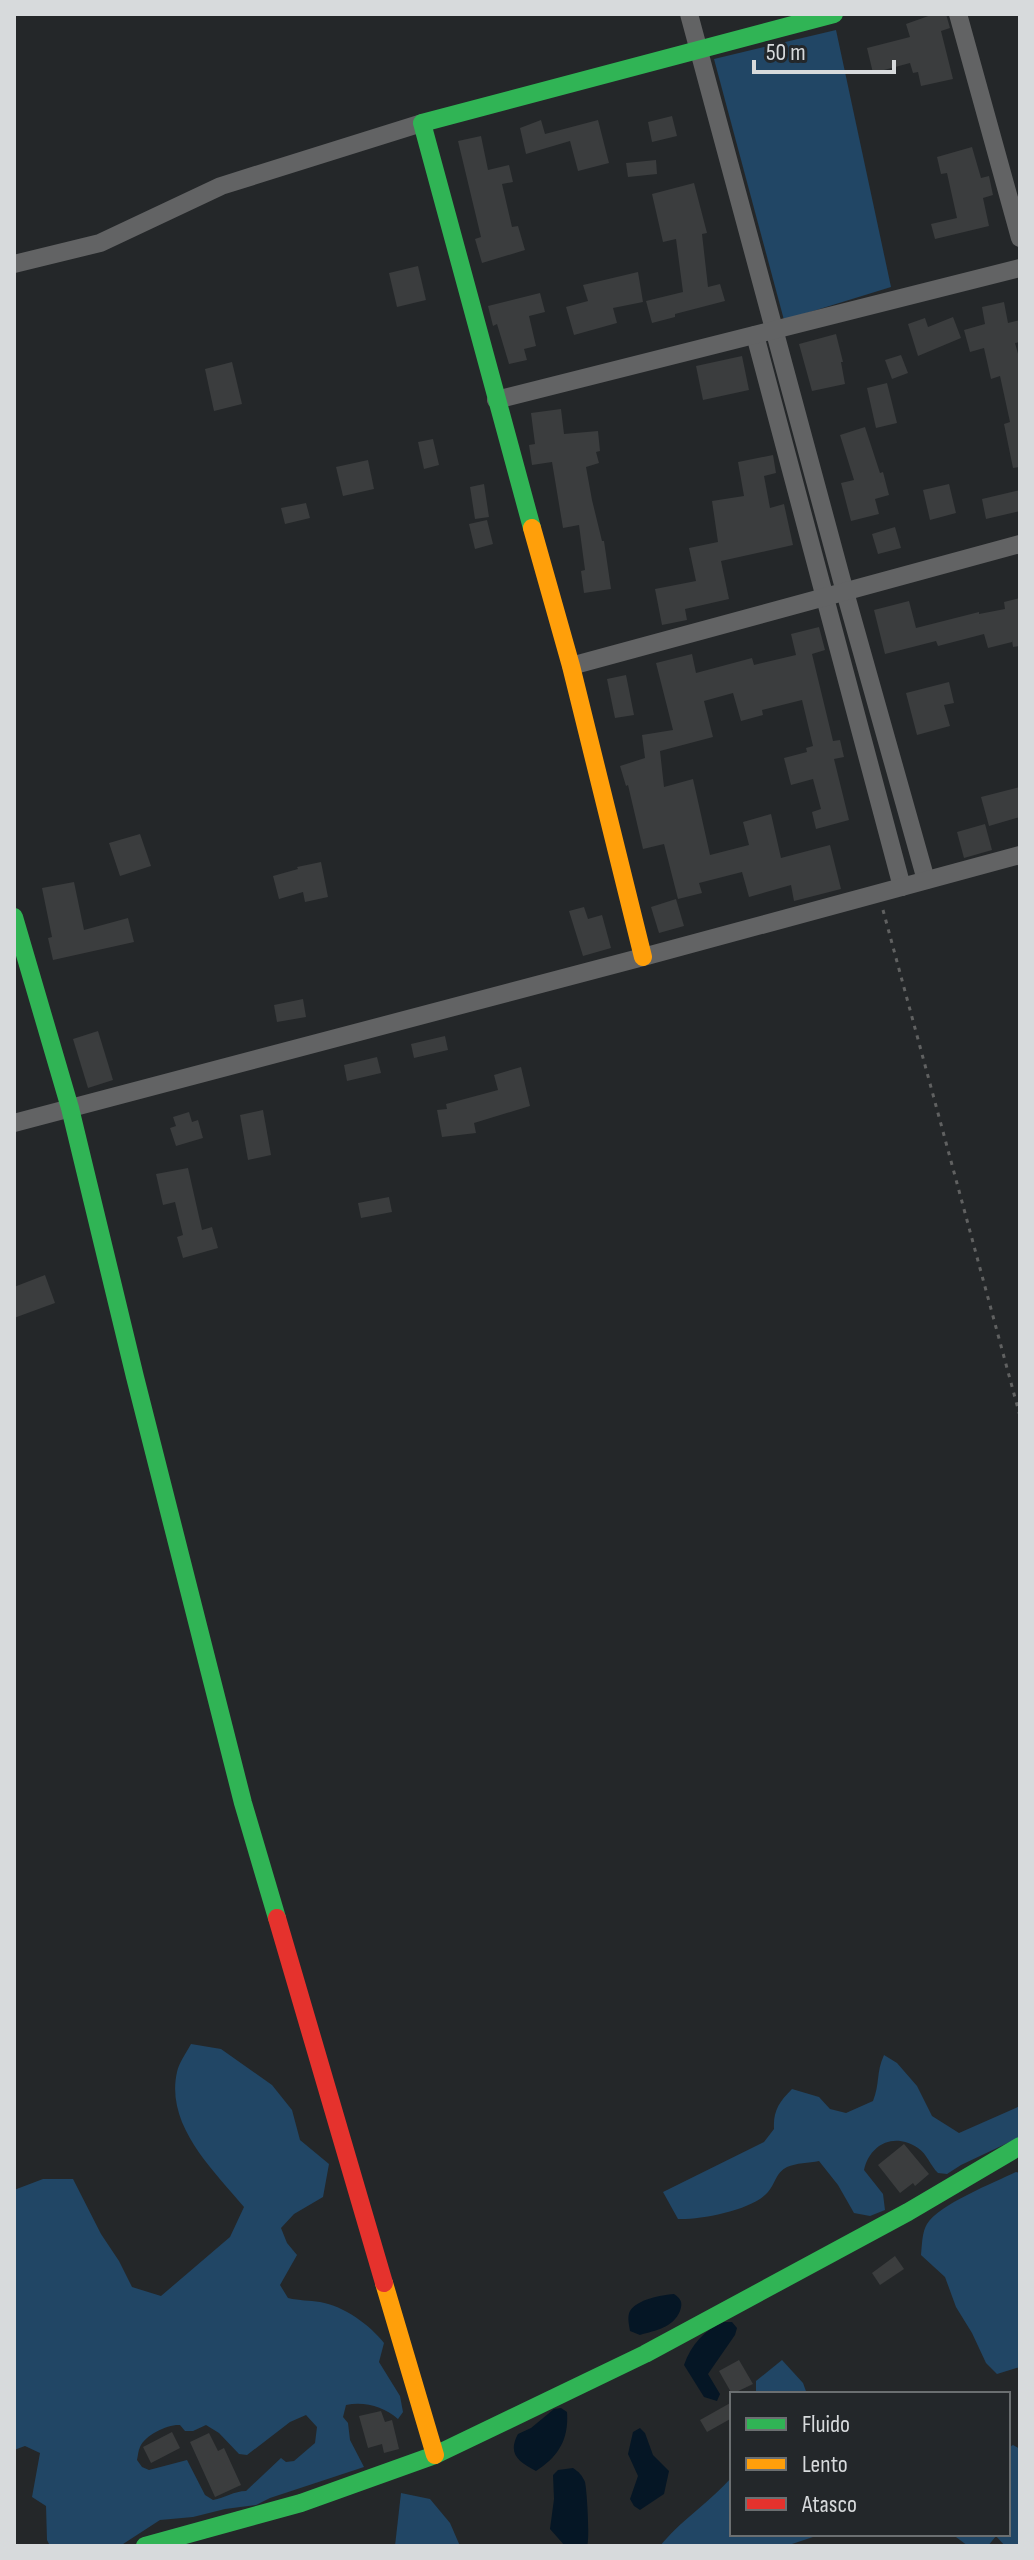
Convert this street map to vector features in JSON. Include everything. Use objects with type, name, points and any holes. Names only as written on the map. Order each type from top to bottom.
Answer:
[{"type":"street","points":[[689,14],[926,880]]},
{"type":"street","points":[[14,264],[100,243],[221,186],[422,123],[834,14]]},
{"type":"street","points":[[958,14],[1020,238]]},
{"type":"street","points":[[422,123],[571,666],[643,957]]},
{"type":"street","points":[[496,400],[1020,268]]},
{"type":"street","points":[[755,335],[902,887]]},
{"type":"street","points":[[571,666],[1020,544]]},
{"type":"street","points":[[14,1123],[1020,855]]},
{"type":"street","points":[[14,917],[70,1108],[243,1803],[435,2455]]},
{"type":"street","points":[[145,2546],[301,2503],[435,2455],[645,2354],[908,2212],[1020,2146]]},
{"type":"path","points":[[879,893],[1020,1416]]},
{"type":"shaded area","points":[[836,30],[891,287],[784,320],[714,59]]},
{"type":"shaded area","points":[[191,2044],[221,2049],[272,2085],[292,2110],[300,2140],[329,2164],[323,2197],[294,2214],[281,2228],[287,2243],[297,2255],[280,2285],[288,2298],[338,2308],[356,2317],[378,2336],[384,2343],[379,2362],[400,2396],[403,2412],[398,2419],[374,2406],[346,2405],[343,2417],[348,2423],[350,2440],[364,2467],[256,2505],[160,2520],[120,2546],[50,2546],[46,2506],[32,2497],[40,2453],[25,2446],[14,2450],[14,2190],[43,2179],[73,2179],[132,2287],[161,2296],[230,2237],[244,2207],[194,2146],[178,2110],[175,2092],[177,2072]],"holes":[[[306,2415],[317,2427],[315,2443],[294,2461],[286,2462],[281,2458],[246,2491],[213,2500],[205,2495],[187,2460],[149,2470],[137,2460],[140,2447],[147,2438],[169,2426],[180,2425],[185,2431],[193,2431],[206,2425],[219,2433],[239,2454],[247,2455],[290,2422]]]},
{"type":"shaded area","points":[[884,2055],[897,2063],[917,2086],[932,2116],[959,2133],[1020,2106],[1020,2137],[947,2174],[938,2173],[921,2150],[909,2143],[884,2143],[872,2153],[864,2170],[883,2194],[885,2210],[870,2216],[854,2213],[819,2161],[783,2169],[768,2192],[739,2209],[712,2216],[678,2219],[663,2192],[764,2142],[774,2129],[778,2107],[792,2089],[819,2097],[830,2109],[846,2113],[873,2101]]},
{"type":"shaded area","points":[[1016,2172],[1020,2173],[1020,2367],[997,2374],[986,2363],[956,2307],[945,2277],[921,2255],[922,2243],[927,2224],[943,2209]]},
{"type":"shaded area","points":[[674,2294],[681,2305],[673,2321],[663,2328],[640,2335],[630,2331],[630,2311],[638,2303]]},
{"type":"shaded area","points":[[724,2322],[732,2322],[737,2328],[708,2374],[720,2394],[717,2401],[704,2397],[684,2365],[699,2339]]},
{"type":"shaded area","points":[[782,2360],[803,2383],[806,2392],[756,2392],[756,2381]]},
{"type":"shaded area","points":[[561,2408],[567,2412],[564,2439],[556,2454],[536,2471],[516,2457],[515,2441],[518,2434],[531,2428],[554,2409]]},
{"type":"shaded area","points":[[640,2428],[653,2455],[669,2471],[664,2494],[640,2510],[630,2499],[638,2476],[628,2454],[633,2432]]},
{"type":"shaded area","points":[[1013,2445],[1020,2449],[1020,2546],[1005,2546],[996,2536],[1010,2536],[1010,2447]]},
{"type":"shaded area","points":[[573,2468],[585,2482],[587,2546],[565,2546],[550,2529],[553,2475],[558,2470]]},
{"type":"shaded area","points":[[730,2479],[730,2536],[816,2536],[786,2546],[660,2546]]},
{"type":"shaded area","points":[[401,2493],[430,2499],[450,2523],[460,2546],[395,2546]]},
{"type":"shaded area","points":[[955,2536],[996,2536],[988,2546],[968,2546]]},
{"type":"building","points":[[934,14],[946,14],[950,28],[941,31],[953,79],[921,86],[918,72],[913,73],[910,63],[873,73],[867,48],[910,37],[906,24]]},
{"type":"building","points":[[672,116],[677,136],[652,142],[648,122]]},
{"type":"building","points":[[541,120],[545,134],[598,120],[609,163],[578,171],[570,141],[526,154],[520,128]]},
{"type":"building","points":[[481,136],[488,170],[509,165],[513,182],[502,184],[512,227],[518,226],[525,250],[482,263],[475,239],[481,237],[458,141]]},
{"type":"building","points":[[972,147],[981,178],[989,176],[993,195],[983,198],[989,226],[935,239],[931,224],[957,218],[947,173],[941,174],[937,157]]},
{"type":"building","points":[[656,160],[657,174],[628,177],[626,163]]},
{"type":"building","points":[[694,183],[707,233],[702,234],[708,287],[720,284],[725,301],[652,323],[646,301],[683,292],[676,239],[663,242],[652,194]]},
{"type":"building","points":[[418,266],[426,300],[397,307],[389,273]]},
{"type":"building","points":[[638,272],[643,302],[613,308],[617,323],[574,335],[566,307],[588,301],[583,285]]},
{"type":"building","points":[[540,293],[545,312],[529,316],[536,346],[524,349],[527,360],[509,364],[488,306]]},
{"type":"building","points":[[1004,302],[1008,323],[1020,320],[1020,342],[1015,343],[1020,361],[1020,467],[1013,468],[1004,424],[1010,422],[1000,376],[991,379],[984,348],[970,352],[964,330],[985,324],[982,307]]},
{"type":"building","points":[[953,317],[961,338],[918,356],[908,324],[925,318],[928,327]]},
{"type":"building","points":[[836,334],[845,384],[812,391],[799,344]]},
{"type":"building","points":[[901,355],[908,373],[892,379],[885,360]]},
{"type":"building","points":[[742,356],[749,390],[703,400],[696,366]]},
{"type":"building","points":[[232,362],[242,404],[214,411],[205,369]]},
{"type":"building","points":[[887,383],[897,423],[876,428],[867,388]]},
{"type":"building","points":[[561,409],[564,434],[598,431],[600,451],[596,452],[599,463],[586,467],[604,541],[611,589],[584,593],[581,571],[585,570],[579,525],[563,528],[552,462],[532,465],[529,445],[535,444],[531,413]]},
{"type":"building","points":[[865,427],[889,495],[875,499],[879,514],[851,521],[841,483],[854,480],[840,435]]},
{"type":"building","points":[[433,439],[439,465],[424,469],[418,442]]},
{"type":"building","points":[[773,455],[776,473],[764,476],[770,508],[784,504],[793,545],[721,561],[729,599],[685,609],[687,620],[662,625],[655,589],[696,581],[689,548],[718,542],[712,501],[744,496],[738,462]]},
{"type":"building","points":[[368,460],[374,489],[343,496],[336,467]]},
{"type":"building","points":[[484,484],[489,517],[475,519],[470,487]]},
{"type":"building","points":[[949,484],[956,513],[930,520],[923,490]]},
{"type":"building","points":[[1020,490],[1020,511],[986,519],[982,499]]},
{"type":"building","points":[[306,503],[310,518],[285,524],[281,508]]},
{"type":"building","points":[[487,520],[493,544],[475,549],[469,524]]},
{"type":"building","points":[[895,527],[901,548],[878,554],[872,534]]},
{"type":"building","points":[[1020,598],[1020,646],[1013,647],[1012,640],[988,648],[984,634],[938,646],[936,641],[885,654],[874,610],[909,601],[916,628],[979,612],[1005,609],[1004,602]]},
{"type":"building","points":[[819,627],[825,650],[812,654],[833,741],[840,740],[844,757],[834,759],[849,820],[816,829],[812,812],[821,809],[813,779],[791,785],[784,758],[807,752],[806,748],[813,746],[802,700],[762,710],[763,715],[741,721],[733,693],[704,701],[713,737],[660,751],[664,787],[693,779],[710,855],[749,845],[743,822],[771,814],[781,858],[830,845],[841,889],[794,901],[791,885],[749,897],[742,872],[699,883],[702,893],[678,899],[664,844],[643,849],[628,785],[620,766],[645,758],[642,735],[673,730],[656,663],[692,654],[696,673],[752,658],[754,665],[796,655],[791,634]]},
{"type":"building","points":[[626,675],[634,715],[615,718],[607,679]]},
{"type":"building","points":[[949,682],[954,703],[944,705],[950,726],[917,735],[906,693]]},
{"type":"building","points":[[1020,787],[1020,817],[989,826],[981,797]]},
{"type":"building","points":[[985,824],[992,850],[964,858],[957,832]]},
{"type":"building","points":[[140,834],[151,866],[120,876],[109,843]]},
{"type":"building","points":[[321,862],[328,897],[305,902],[303,892],[279,899],[273,876]]},
{"type":"building","points":[[74,882],[84,930],[128,918],[134,942],[53,960],[48,938],[52,937],[42,888]]},
{"type":"building","points":[[676,899],[684,926],[659,933],[651,907]]},
{"type":"building","points":[[584,907],[588,919],[602,915],[611,948],[583,956],[569,911]]},
{"type":"building","points":[[303,999],[306,1017],[277,1022],[274,1005]]},
{"type":"building","points":[[98,1031],[113,1080],[88,1088],[73,1039]]},
{"type":"building","points":[[445,1036],[448,1050],[414,1058],[411,1044]]},
{"type":"building","points":[[377,1057],[381,1073],[347,1081],[344,1065]]},
{"type":"building","points":[[521,1067],[530,1106],[474,1123],[476,1133],[442,1137],[437,1110],[447,1109],[446,1104],[498,1090],[494,1075]]},
{"type":"building","points":[[263,1110],[271,1155],[248,1160],[240,1115]]},
{"type":"building","points":[[189,1112],[192,1122],[198,1120],[203,1138],[176,1146],[170,1128],[176,1126],[173,1117]]},
{"type":"building","points":[[188,1168],[202,1230],[212,1227],[218,1248],[183,1258],[177,1237],[183,1235],[175,1202],[163,1205],[156,1174]]},
{"type":"building","points":[[389,1197],[392,1212],[361,1218],[358,1203]]},
{"type":"building","points":[[45,1275],[55,1303],[14,1318],[14,1287]]},
{"type":"building","points":[[904,2144],[929,2174],[900,2193],[878,2165]]},
{"type":"building","points":[[895,2256],[904,2269],[880,2285],[872,2273]]},
{"type":"building","points":[[739,2360],[753,2384],[731,2392],[719,2371]]},
{"type":"building","points":[[730,2403],[730,2419],[707,2432],[700,2420]]},
{"type":"building","points":[[381,2411],[385,2422],[392,2420],[399,2449],[384,2453],[382,2444],[368,2448],[359,2416]]},
{"type":"building","points":[[172,2432],[180,2448],[151,2463],[143,2447]]},
{"type":"building","points":[[209,2433],[218,2451],[224,2448],[241,2485],[215,2497],[190,2442]]},
{"type":"traffic: fast","points":[[532,528],[422,123],[834,14]]},
{"type":"traffic: fast","points":[[14,917],[70,1108],[243,1803],[277,1918]]},
{"type":"traffic: fast","points":[[145,2546],[301,2503],[435,2455],[645,2354],[908,2212],[1020,2146]]},
{"type":"traffic: slow","points":[[532,528],[571,666],[643,957]]},
{"type":"traffic: slow","points":[[384,2283],[435,2455]]},
{"type":"traffic: jam","points":[[277,1918],[384,2283]]}]
